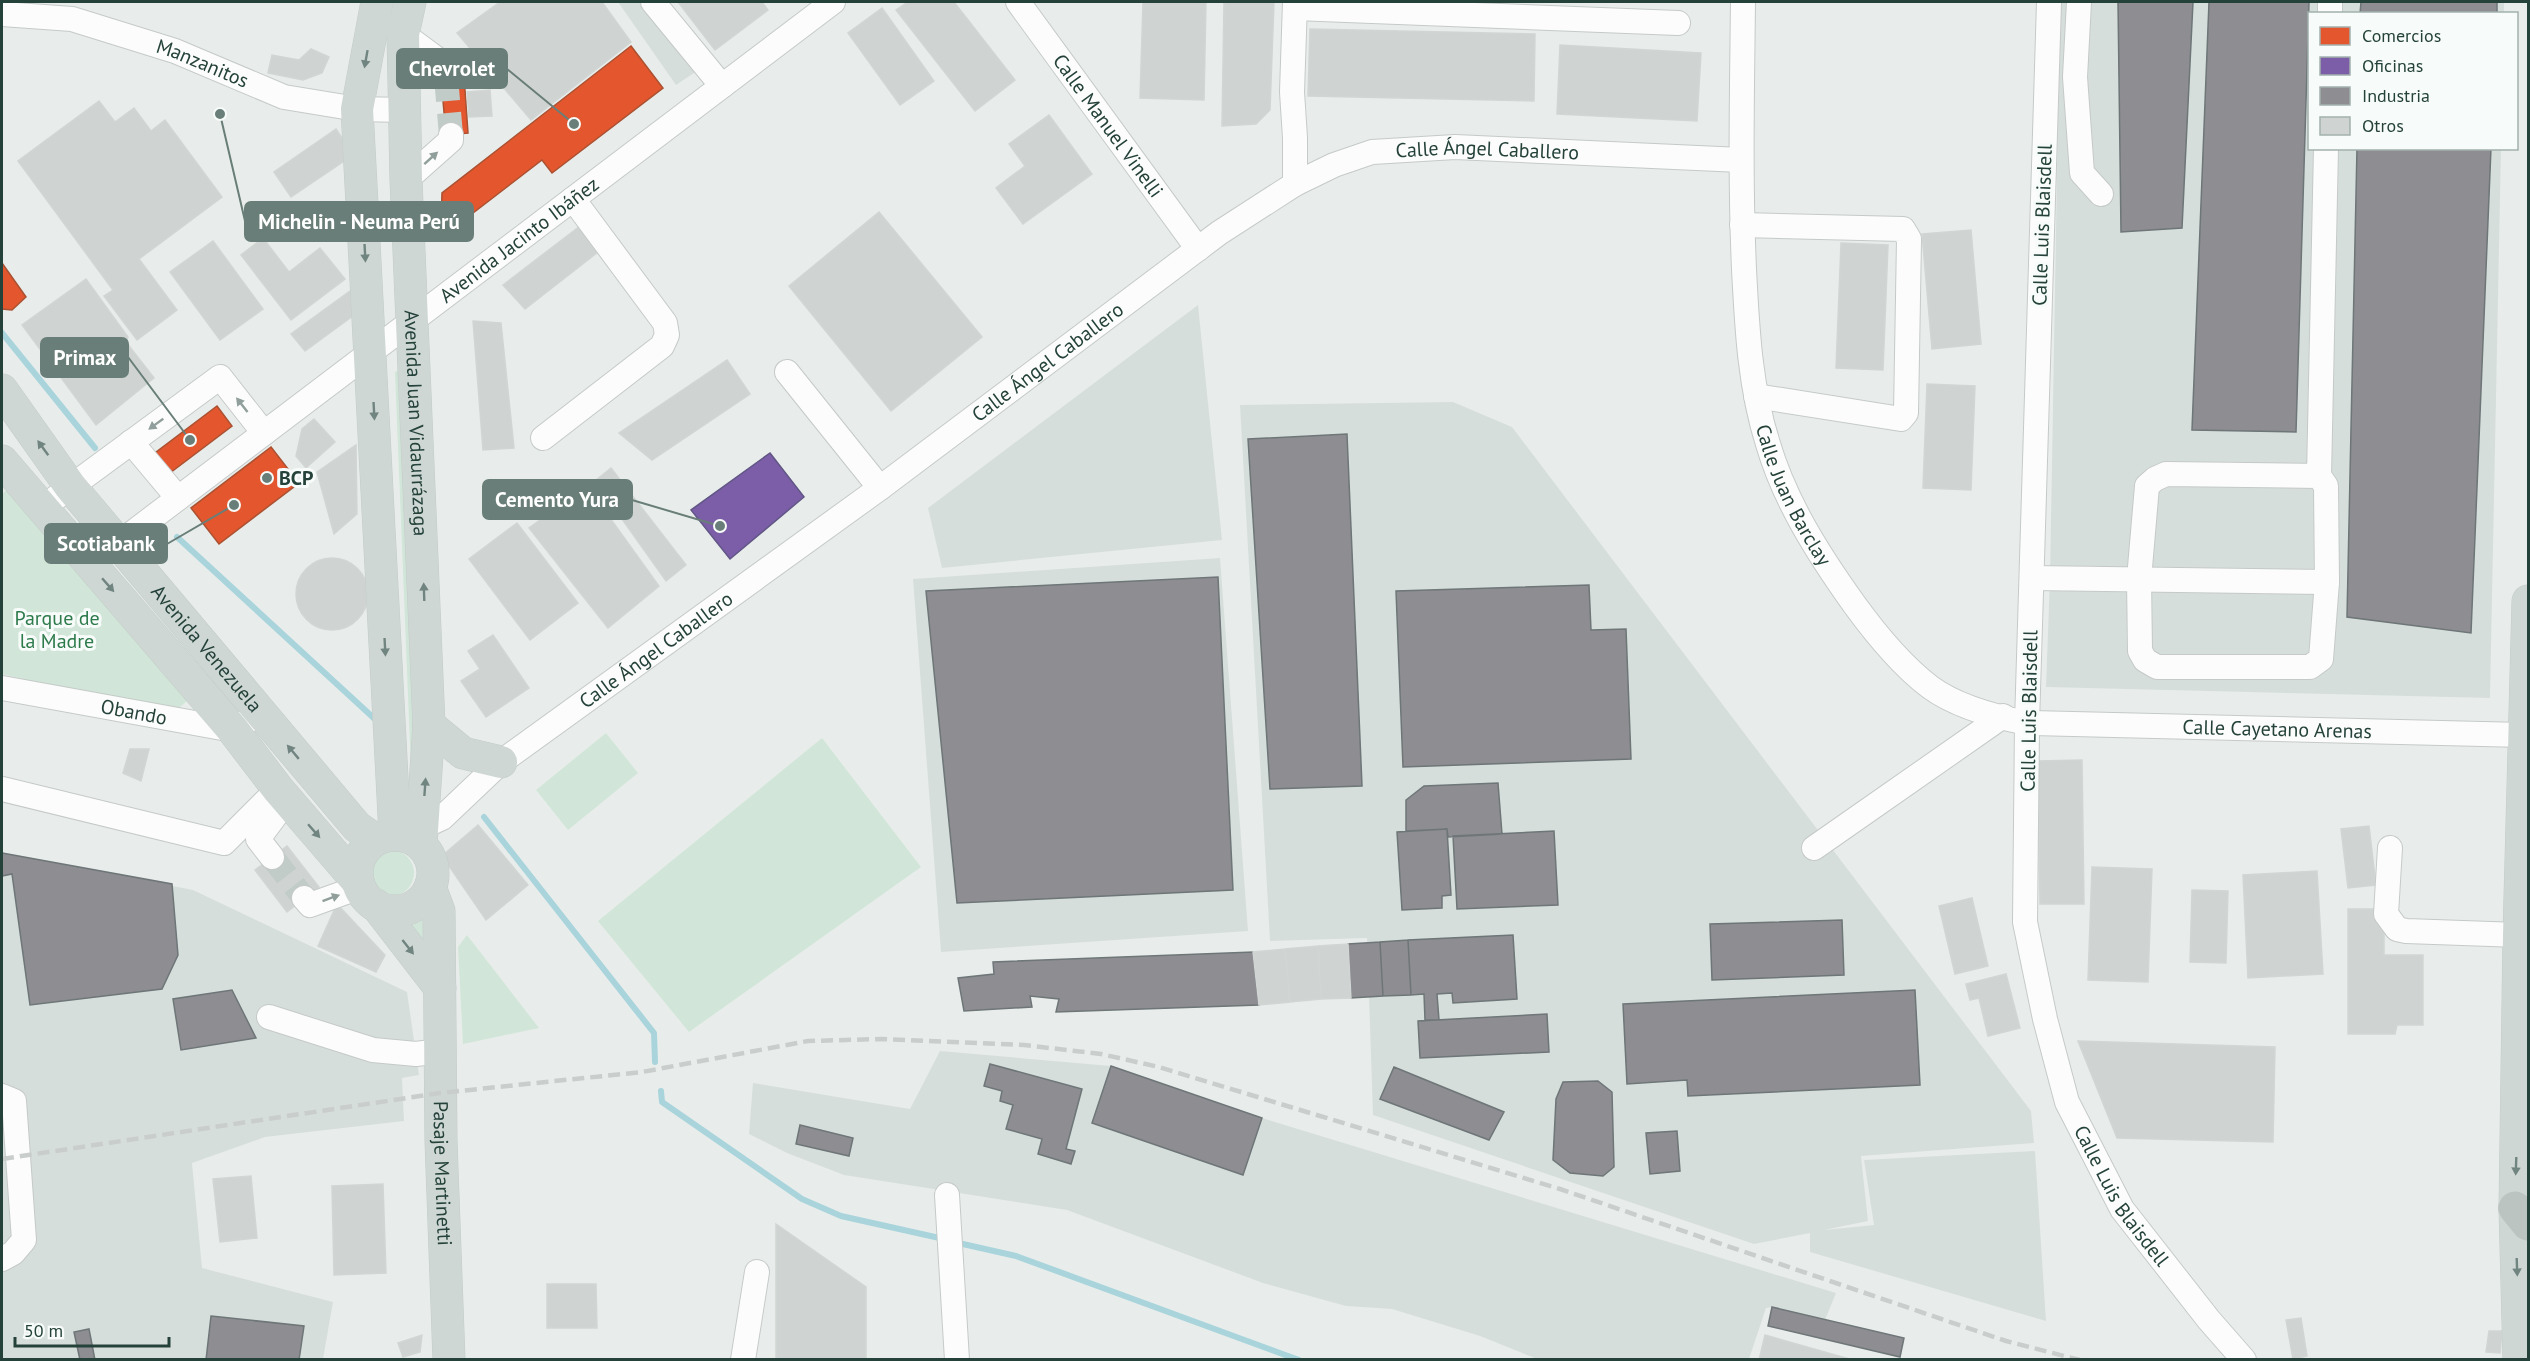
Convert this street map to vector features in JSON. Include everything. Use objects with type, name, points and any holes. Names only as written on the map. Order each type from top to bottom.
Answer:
[{"type":"main road","name":"Avenida Juan Vidaurrázaga","points":[[377,2],[357,110],[376,453],[415,843]]},
{"type":"main road","name":"Avenida Juan Vidaurrázaga","points":[[410,2],[403,34],[406,180],[429,725],[415,843]]},
{"type":"main road","name":"Avenida Venezuela","points":[[2,390],[70,486],[357,827],[415,843]]},
{"type":"main road","points":[[376,453],[418,451]]},
{"type":"main road","name":"Avenida Venezuela","points":[[2,461],[232,730],[282,794],[365,891]]},
{"type":"main road","points":[[2519,1359],[2522,1216],[2519,935],[2527,735],[2529,601]]},
{"type":"main road","points":[[429,725],[463,753],[501,762]]},
{"type":"main road","points":[[365,891],[388,910],[401,910],[413,906],[423,898],[415,843],[362,854],[357,872],[365,891],[440,988]]},
{"type":"main road","name":"Pasaje Martinetti","points":[[415,843],[439,911],[439,1052],[449,1359]]},
{"type":"street","points":[[652,2],[722,86]]},
{"type":"street","name":"Avenida Jacinto Ibáñez","points":[[118,543],[833,2]]},
{"type":"street","name":"Calle Manuel Vinelli","points":[[1018,2],[1198,249]]},
{"type":"street","name":"Calle Juan Barclay","points":[[1743,2],[1741,160],[1747,339],[1756,396],[1768,445],[1790,499],[1822,560],[1865,619],[1904,664],[1931,688],[1971,708],[2028,723]]},
{"type":"street","name":"Calle Luis Blaisdell","points":[[2049,2],[2028,723],[2025,922],[2045,1019],[2067,1102],[2122,1209],[2209,1320],[2244,1359]]},
{"type":"street","points":[[2079,2],[2075,77],[2082,173],[2101,194]]},
{"type":"street","points":[[1295,184],[1292,92],[1295,5],[1595,10],[1667,15]]},
{"type":"street","name":"Manzanitos","points":[[2,14],[72,19],[88,12],[284,97],[357,110],[405,110]]},
{"type":"street","points":[[403,34],[445,65],[446,77]]},
{"type":"street","points":[[406,180],[451,140],[451,135]]},
{"type":"street","name":"Calle Ángel Caballero","points":[[415,843],[501,762],[880,488],[1198,249],[1295,184],[1334,165],[1372,152],[1409,148],[1455,147],[1741,160]]},
{"type":"street","points":[[2319,476],[2166,474],[2147,486],[2139,579],[2140,651],[2145,660],[2157,667],[2310,667],[2321,659],[2327,582],[2326,486],[2319,476],[2326,150]]},
{"type":"street","points":[[543,438],[662,346],[667,334],[664,323],[573,199]]},
{"type":"street","points":[[1742,225],[1903,229],[1909,239],[1906,413],[1901,419],[1756,396]]},
{"type":"street","points":[[787,372],[880,488]]},
{"type":"street","points":[[42,508],[220,378],[264,433]]},
{"type":"street","points":[[131,442],[178,498]]},
{"type":"street","points":[[2032,578],[2327,582]]},
{"type":"street","name":"Obando","points":[[2,688],[232,730]]},
{"type":"street","points":[[232,730],[261,713]]},
{"type":"street","points":[[1814,848],[2003,716]]},
{"type":"street","name":"Calle Cayetano Arenas","points":[[2028,723],[2527,735]]},
{"type":"street","points":[[2,789],[224,843],[282,794]]},
{"type":"street","points":[[272,857],[258,839],[282,794]]},
{"type":"street","points":[[2390,848],[2386,914],[2397,928],[2406,932],[2519,935]]},
{"type":"street","points":[[304,898],[310,905],[365,891]]},
{"type":"street","points":[[269,1017],[373,1050],[416,1054],[439,1052]]},
{"type":"street","points":[[2,1096],[14,1101],[24,1240],[14,1253],[2,1259]]},
{"type":"street","points":[[947,1195],[957,1359]]},
{"type":"street","points":[[743,1359],[757,1272]]},
{"type":"shaded area","points":[[618,2],[663,2],[706,65],[676,85]]},
{"type":"shaded area","points":[[2060,2],[2504,2],[2504,12],[2308,12],[2308,150],[2501,150],[2490,698],[2046,687]]},
{"type":"shaded area","points":[[1198,305],[1222,540],[942,568],[928,508]]},
{"type":"shaded area","points":[[1453,402],[1512,427],[2031,1111],[2034,1143],[1861,1156],[1868,1221],[1824,1230],[1874,1225],[1864,1160],[2035,1151],[2046,1321],[1810,1252],[1810,1233],[1754,1244],[1373,1115],[1367,938],[1270,941],[1240,405]]},
{"type":"shaded area","points":[[1220,558],[1248,931],[941,952],[913,579]]},
{"type":"shaded area","points":[[2,852],[193,890],[407,992],[419,1075],[402,1078],[404,1121],[265,1137],[192,1163],[202,1268],[333,1302],[323,1359],[2,1359]]},
{"type":"shaded area","points":[[940,1051],[1111,1066],[1262,1118],[1836,1293],[1825,1320],[1773,1307],[1766,1308],[1749,1359],[1537,1359],[1480,1336],[1392,1309],[1346,1306],[1263,1283],[1067,1210],[844,1175],[787,1153],[749,1134],[753,1083],[910,1109]]},
{"type":"green space","points":[[407,367],[420,711],[412,795],[395,372]]},
{"type":"green space","name":"Parque de la Madre","points":[[9,488],[187,701],[173,713],[2,674],[2,494]]},
{"type":"green space","points":[[606,733],[638,773],[568,830],[536,790]]},
{"type":"green space","points":[[822,738],[921,867],[689,1032],[598,921]]},
{"type":"green space","points":[[391,850],[407,857],[414,873],[407,889],[391,896],[375,889],[368,873],[375,857]]},
{"type":"green space","points":[[428,903],[429,959],[405,923]]},
{"type":"green space","points":[[467,935],[539,1028],[463,1044],[458,947]]},
{"type":"building: Comercios","points":[[631,46],[663,88],[552,173],[542,160],[447,233],[441,226],[442,193]]},
{"type":"building: Comercios","points":[[464,76],[468,133],[446,135],[441,78]]},
{"type":"building: Comercios","points":[[2,263],[26,297],[12,310],[2,309]]},
{"type":"building: Comercios","points":[[217,406],[232,426],[162,479],[147,459]]},
{"type":"building: Comercios","points":[[271,447],[299,483],[219,544],[191,508]]},
{"type":"building: Oficinas","points":[[770,453],[804,497],[730,559],[691,510]]},
{"type":"building: Industria","points":[[2118,2],[2193,2],[2182,228],[2121,232]]},
{"type":"building: Industria","points":[[2209,2],[2309,2],[2296,432],[2192,430]]},
{"type":"building: Industria","points":[[2361,2],[2497,2],[2497,12],[2360,12]]},
{"type":"building: Industria","points":[[2357,150],[2491,150],[2471,633],[2347,617]]},
{"type":"building: Industria","points":[[1347,434],[1362,786],[1270,789],[1248,439]]},
{"type":"building: Industria","points":[[1218,577],[1233,890],[957,903],[926,591]]},
{"type":"building: Industria","points":[[1589,585],[1591,630],[1626,629],[1631,759],[1403,767],[1396,591]]},
{"type":"building: Industria","points":[[1498,783],[1502,834],[1448,837],[1447,829],[1406,831],[1406,800],[1424,786]]},
{"type":"building: Industria","points":[[1447,829],[1451,895],[1442,896],[1442,908],[1402,910],[1397,832]]},
{"type":"building: Industria","points":[[1554,831],[1558,905],[1457,909],[1453,836]]},
{"type":"building: Industria","points":[[2,853],[172,884],[178,955],[162,989],[30,1005],[12,874],[2,876]]},
{"type":"building: Industria","points":[[1842,920],[1844,975],[1712,980],[1710,924]]},
{"type":"building: Industria","points":[[1513,935],[1517,999],[1453,1003],[1452,993],[1437,994],[1439,1020],[1425,1020],[1424,994],[1411,995],[1408,940]]},
{"type":"building: Industria","points":[[1408,940],[1411,995],[1383,996],[1380,942]]},
{"type":"building: Industria","points":[[1380,942],[1383,996],[1351,998],[1348,944]]},
{"type":"building: Industria","points":[[1253,952],[1259,1005],[1056,1012],[1059,999],[1030,996],[1032,1007],[964,1011],[958,978],[994,974],[993,962]]},
{"type":"building: Industria","points":[[232,990],[256,1038],[181,1050],[173,999]]},
{"type":"building: Industria","points":[[1915,990],[1920,1085],[1688,1096],[1687,1080],[1627,1084],[1623,1004]]},
{"type":"building: Industria","points":[[1547,1014],[1549,1052],[1420,1058],[1418,1021]]},
{"type":"building: Industria","points":[[990,1064],[1082,1089],[1066,1149],[1075,1151],[1071,1164],[1038,1154],[1042,1139],[1006,1129],[1013,1105],[1000,1101],[1002,1091],[984,1086]]},
{"type":"building: Industria","points":[[1111,1066],[1262,1118],[1243,1175],[1092,1123]]},
{"type":"building: Industria","points":[[1394,1067],[1504,1112],[1489,1140],[1380,1099]]},
{"type":"building: Industria","points":[[1598,1081],[1612,1092],[1614,1167],[1603,1176],[1570,1173],[1553,1160],[1556,1099],[1563,1082]]},
{"type":"building: Industria","points":[[800,1125],[853,1138],[849,1156],[796,1144]]},
{"type":"building: Industria","points":[[1677,1131],[1680,1171],[1650,1174],[1646,1133]]},
{"type":"building: Industria","points":[[1772,1307],[1904,1338],[1900,1357],[1768,1326]]},
{"type":"building: Industria","points":[[211,1316],[304,1326],[299,1360],[206,1360]]},
{"type":"building: Industria","points":[[89,1329],[95,1360],[80,1360],[74,1332]]},
{"type":"building: Otros","points":[[500,2],[602,2],[631,42],[531,120],[457,33]]},
{"type":"building: Otros","points":[[678,2],[762,2],[768,10],[715,50]]},
{"type":"building: Otros","points":[[908,2],[954,2],[1015,80],[975,111],[896,10]]},
{"type":"building: Otros","points":[[1143,2],[1206,2],[1204,100],[1140,98]]},
{"type":"building: Otros","points":[[1224,2],[1274,2],[1270,110],[1256,124],[1222,126]]},
{"type":"building: Otros","points":[[882,8],[934,81],[900,105],[848,33]]},
{"type":"building: Otros","points":[[1310,29],[1535,34],[1534,101],[1308,96]]},
{"type":"building: Otros","points":[[1560,45],[1701,53],[1697,121],[1557,114]]},
{"type":"building: Otros","points":[[311,49],[329,57],[322,73],[303,80],[268,73],[272,55],[299,60]]},
{"type":"building: Otros","points":[[490,90],[492,116],[469,117],[467,92]]},
{"type":"building: Otros","points":[[99,101],[115,122],[134,108],[151,131],[165,120],[222,197],[139,259],[177,310],[137,340],[104,296],[113,290],[18,161]]},
{"type":"building: Otros","points":[[1049,115],[1092,174],[1023,224],[996,188],[1025,166],[1009,144]]},
{"type":"building: Otros","points":[[336,129],[353,155],[291,197],[274,172]]},
{"type":"building: Otros","points":[[879,212],[982,337],[891,411],[789,286]]},
{"type":"building: Otros","points":[[580,226],[598,252],[525,309],[503,285]]},
{"type":"building: Otros","points":[[1971,230],[1981,344],[1932,349],[1922,234]]},
{"type":"building: Otros","points":[[263,238],[289,272],[320,248],[345,279],[291,320],[241,255]]},
{"type":"building: Otros","points":[[213,241],[263,309],[220,340],[170,272]]},
{"type":"building: Otros","points":[[1841,243],[1888,245],[1883,370],[1836,368]]},
{"type":"building: Otros","points":[[86,279],[128,337],[126,342],[154,378],[96,425],[22,325]]},
{"type":"building: Otros","points":[[354,288],[357,313],[305,351],[291,334]]},
{"type":"building: Otros","points":[[473,321],[501,323],[514,448],[483,450]]},
{"type":"building: Otros","points":[[727,360],[750,394],[652,460],[619,433]]},
{"type":"building: Otros","points":[[1927,384],[1975,386],[1971,490],[1923,488]]},
{"type":"building: Otros","points":[[314,419],[335,442],[306,468],[296,456],[302,429]]},
{"type":"building: Otros","points":[[356,445],[357,514],[334,534],[317,472]]},
{"type":"building: Otros","points":[[611,468],[686,565],[666,581],[595,481]]},
{"type":"building: Otros","points":[[587,486],[659,586],[608,628],[529,528]]},
{"type":"building: Otros","points":[[517,523],[578,603],[530,640],[469,559]]},
{"type":"building: Otros","points":[[332,558],[346,561],[358,568],[365,580],[368,594],[365,608],[358,620],[346,627],[332,630],[318,627],[306,620],[299,608],[296,594],[299,580],[306,568],[318,561]]},
{"type":"building: Otros","points":[[493,635],[529,688],[486,717],[461,681],[480,669],[468,651]]},
{"type":"building: Otros","points":[[130,749],[149,749],[141,781],[123,773]]},
{"type":"building: Otros","points":[[2082,760],[2084,904],[2040,904],[2038,761]]},
{"type":"building: Otros","points":[[478,825],[528,885],[486,920],[442,856]]},
{"type":"building: Otros","points":[[2369,826],[2376,885],[2348,888],[2341,829]]},
{"type":"building: Otros","points":[[287,846],[319,887],[287,912],[255,870]]},
{"type":"building: Otros","points":[[2092,867],[2152,869],[2148,982],[2088,980]]},
{"type":"building: Otros","points":[[2317,871],[2323,974],[2248,978],[2243,875]]},
{"type":"building: Otros","points":[[2192,890],[2228,891],[2226,963],[2190,962]]},
{"type":"building: Otros","points":[[1972,898],[1988,966],[1955,974],[1939,906]]},
{"type":"building: Otros","points":[[337,904],[385,955],[376,972],[318,946]]},
{"type":"building: Otros","points":[[2348,909],[2384,909],[2384,955],[2423,955],[2423,1025],[2397,1025],[2395,1034],[2348,1034]]},
{"type":"building: Otros","points":[[1348,944],[1351,998],[1321,999],[1318,946]]},
{"type":"building: Otros","points":[[1318,946],[1321,999],[1290,1002],[1285,949]]},
{"type":"building: Otros","points":[[1285,949],[1290,1002],[1259,1005],[1253,952]]},
{"type":"building: Otros","points":[[2006,974],[2020,1028],[1988,1036],[1979,998],[1970,1000],[1966,984]]},
{"type":"building: Otros","points":[[2078,1041],[2275,1047],[2273,1142],[2117,1138]]},
{"type":"building: Otros","points":[[251,1176],[257,1238],[220,1242],[213,1179]]},
{"type":"building: Otros","points":[[383,1184],[386,1273],[334,1275],[332,1186]]},
{"type":"building: Otros","points":[[776,1224],[866,1287],[866,1359],[776,1359]]},
{"type":"building: Otros","points":[[547,1284],[596,1284],[597,1328],[547,1328]]},
{"type":"building: Otros","points":[[2301,1318],[2307,1356],[2293,1359],[2286,1320]]},
{"type":"building: Otros","points":[[2489,1331],[2502,1331],[2500,1353],[2486,1352]]},
{"type":"building: Otros","points":[[422,1335],[420,1352],[403,1357],[398,1343]]},
{"type":"building: Otros","points":[[1765,1335],[1853,1360],[1759,1360]]},
{"type":"waterway","points":[[2,333],[95,448]]},
{"type":"waterway","points":[[177,537],[377,721]]},
{"type":"waterway","points":[[484,817],[654,1033],[655,1062]]},
{"type":"waterway","points":[[661,1091],[662,1102],[802,1199],[841,1216],[944,1239]]},
{"type":"waterway","points":[[954,1242],[1016,1256],[1299,1360]]},
{"type":"tunnel","points":[[446,77],[451,135]]},
{"type":"tunnel","points":[[272,857],[304,898]]},
{"type":"railway","points":[[2,1159],[440,1093],[642,1072],[808,1041],[882,1039],[1024,1045],[1101,1054],[1159,1067],[1560,1189],[2006,1341],[2080,1360]]},
{"type":"place","name":"Michelin - Neuma Perú","points":[[220,114]]},
{"type":"place","name":"Chevrolet","points":[[574,124]]},
{"type":"place","name":"Primax","points":[[190,440]]},
{"type":"place","name":"BCP","points":[[267,478]]},
{"type":"place","name":"Scotiabank","points":[[234,505]]},
{"type":"place","name":"Cemento Yura","points":[[720,526]]}]
